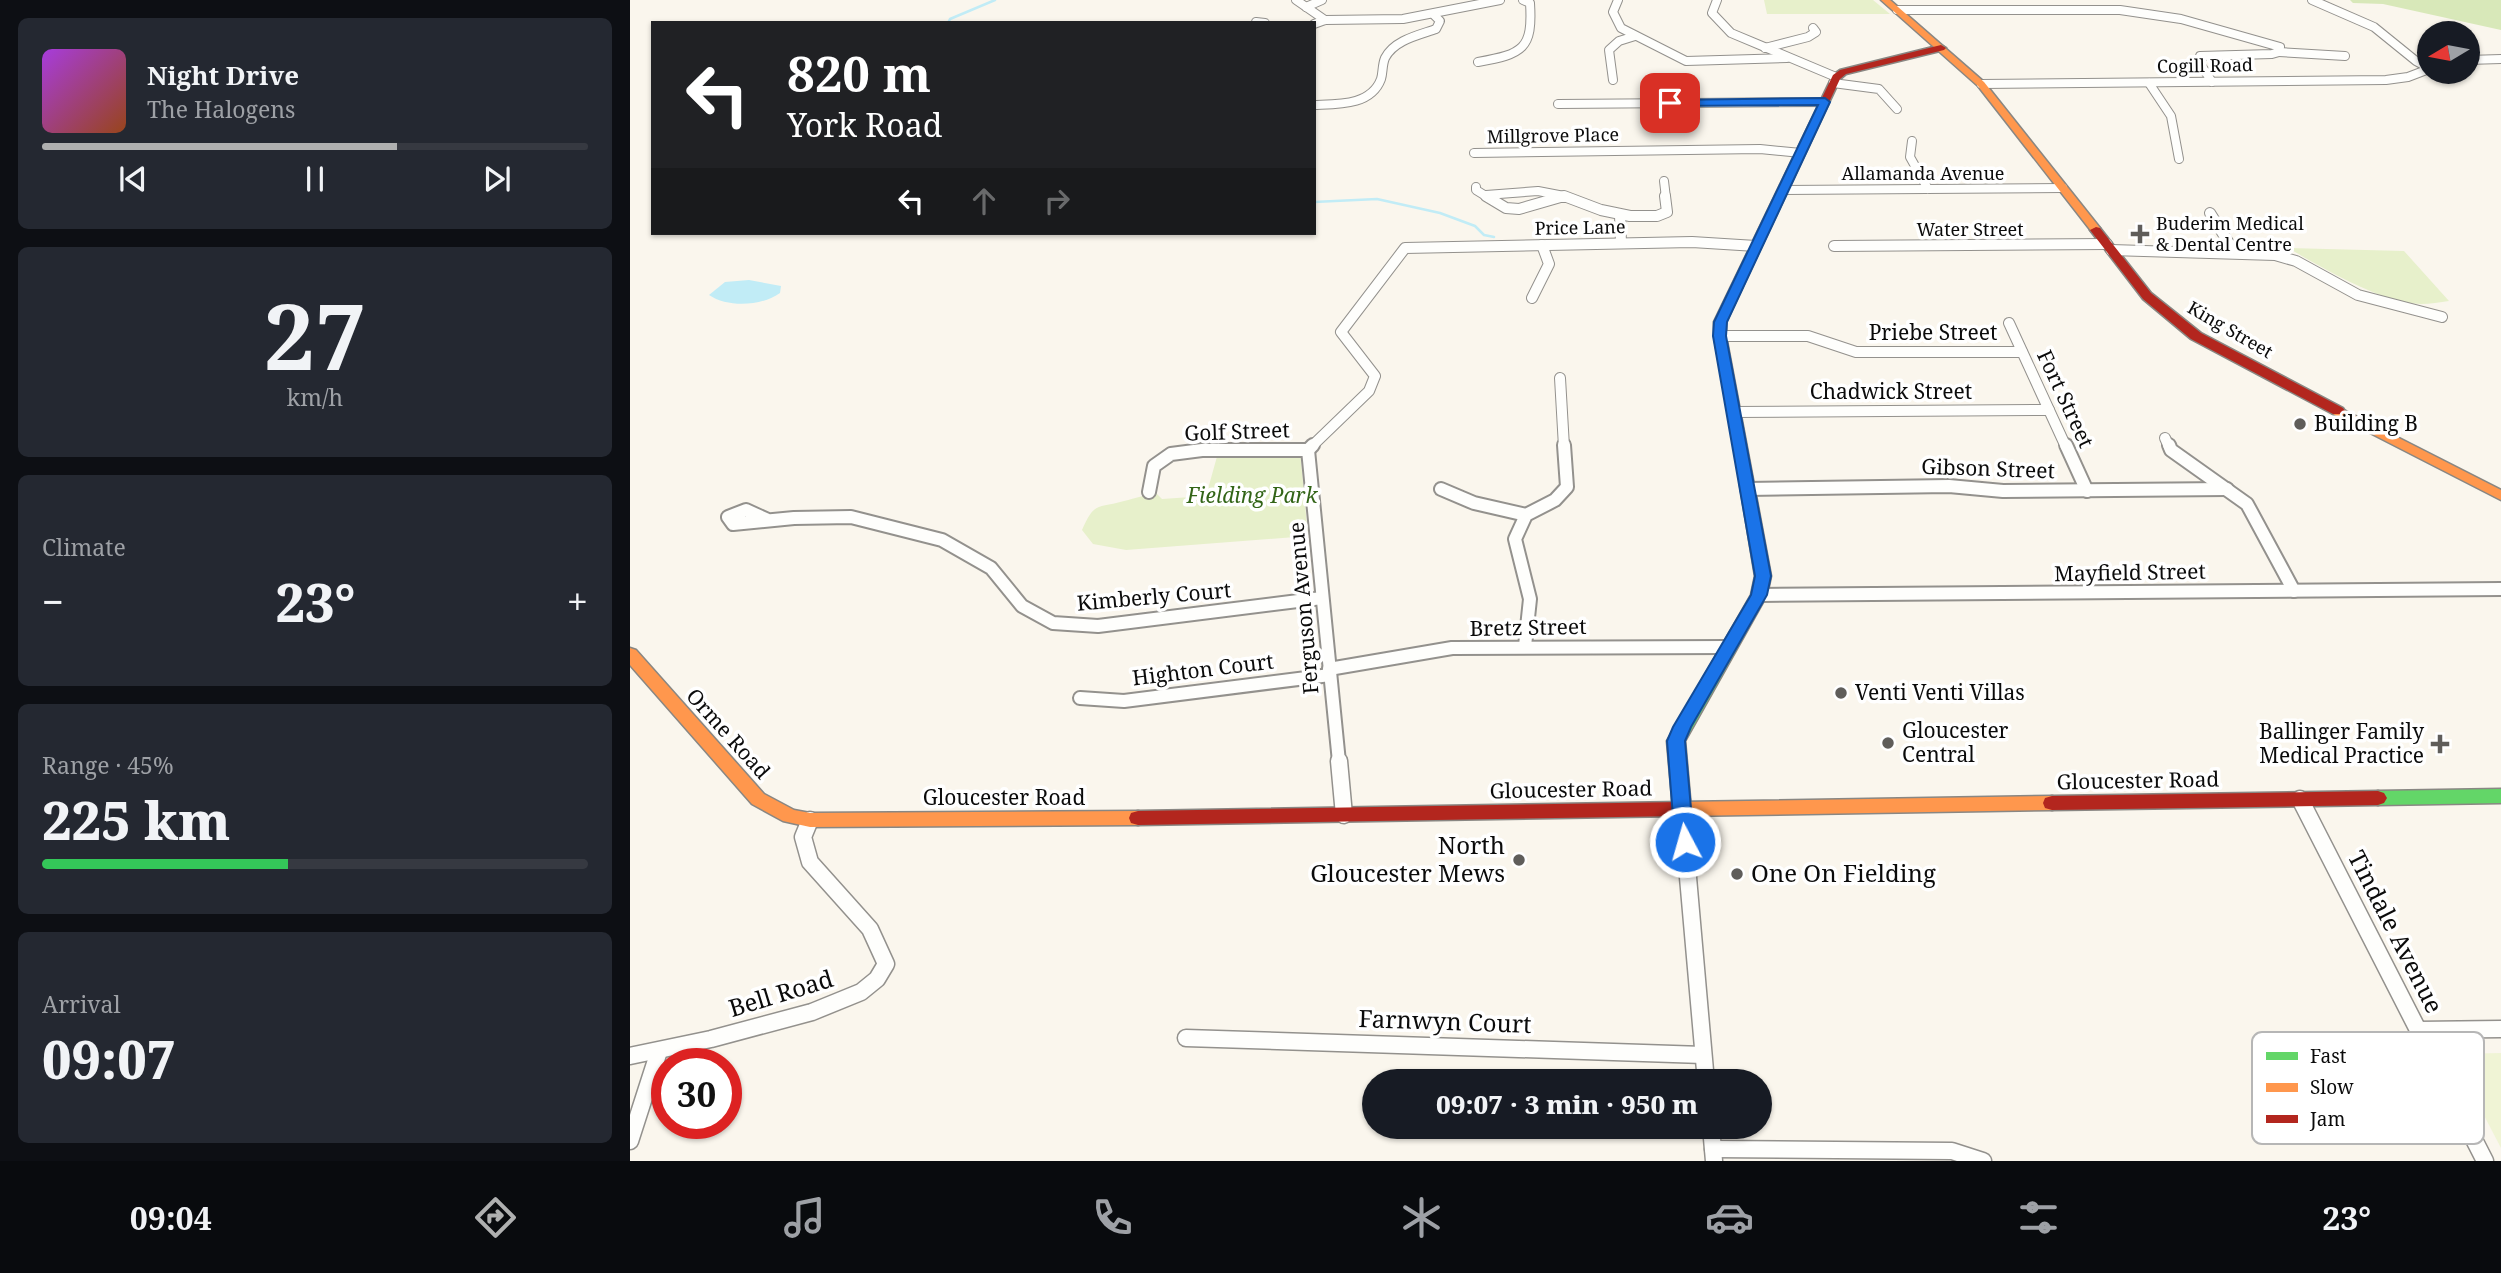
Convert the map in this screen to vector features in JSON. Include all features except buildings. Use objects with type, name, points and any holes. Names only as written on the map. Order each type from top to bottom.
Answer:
[{"type":"main road","name":"King Street","points":[[1891,5],[1980,84],[2147,296],[2196,336],[2501,496]]},
{"type":"main road","points":[[1682,809],[1676,741],[1759,595],[1763,576],[1720,336],[1720,322],[1835,80],[1843,72],[1941,48]]},
{"type":"main road","name":"Orme Road","points":[[630,654],[758,799],[790,816],[810,820]]},
{"type":"main road","name":"Gloucester Road","points":[[810,820],[1042,820],[2501,796]]},
{"type":"street","points":[[1296,0],[1325,20]]},
{"type":"street","points":[[1306,7],[1322,0]]},
{"type":"street","points":[[1316,23],[1325,20],[1403,19],[1500,0]]},
{"type":"street","points":[[1478,62],[1493,59],[1526,43],[1531,33],[1530,3],[1523,0]]},
{"type":"street","points":[[1618,0],[1613,12],[1621,28],[1686,61],[1787,58]]},
{"type":"street","points":[[1717,0],[1712,13],[1731,33],[1835,80],[1879,89],[1898,109]]},
{"type":"street","points":[[1917,0],[1922,9]]},
{"type":"street","points":[[2077,0],[2083,8]]},
{"type":"street","points":[[2312,0],[2371,25],[2417,63]]},
{"type":"street","points":[[1891,5],[1922,9],[2083,8],[2181,19],[2272,43],[2280,47],[2279,52]]},
{"type":"street","points":[[1316,105],[1348,104],[1363,99],[1381,82],[1385,59],[1402,41],[1436,29],[1440,21],[1433,14]]},
{"type":"street","points":[[1765,48],[1808,37],[1816,32],[1814,28]]},
{"type":"street","points":[[1613,80],[1609,50],[1619,41],[1635,36]]},
{"type":"street","points":[[2213,82],[2199,62],[2200,56],[2279,52],[2345,55]]},
{"type":"street","points":[[2480,60],[2501,59]]},
{"type":"street","name":"Cogill Road","points":[[1980,84],[2386,80],[2417,74]]},
{"type":"street","points":[[2149,83],[2171,116],[2179,159]]},
{"type":"street","points":[[1558,104],[1825,102]]},
{"type":"street","points":[[1912,141],[1910,157],[1928,189]]},
{"type":"street","name":"Millgrove Place","points":[[1474,153],[1760,149],[1801,153]]},
{"type":"street","points":[[1485,195],[1544,191],[1559,193],[1581,204],[1620,215],[1661,216],[1667,212],[1664,181]]},
{"type":"street","points":[[1476,187],[1476,190],[1506,208],[1519,209],[1564,196]]},
{"type":"street","name":"Allamanda Avenue","points":[[1783,190],[2063,188]]},
{"type":"street","points":[[2210,213],[2235,253]]},
{"type":"street","points":[[1620,215],[1621,243]]},
{"type":"street","name":"Price Lane","points":[[1308,450],[1369,391],[1375,376],[1341,332],[1405,248],[1692,242],[1756,246]]},
{"type":"street","points":[[1532,298],[1549,264],[1542,245]]},
{"type":"street","name":"Water Street","points":[[1834,246],[2109,247],[2285,258],[2358,295],[2442,317]]},
{"type":"street","name":"Fort Street","points":[[2009,323],[2087,491]]},
{"type":"street","name":"Priebe Street","points":[[1720,336],[1808,336],[1856,352],[2022,352]]},
{"type":"street","points":[[1525,646],[1530,599],[1514,538],[1526,515],[1555,500],[1567,486],[1560,378]]},
{"type":"street","name":"Chadwick Street","points":[[1734,412],[2049,410]]},
{"type":"street","points":[[2165,438],[2171,450],[2247,505],[2294,591]]},
{"type":"street","name":"Golf Street","points":[[1149,492],[1154,466],[1171,454],[1202,450],[1308,450]]},
{"type":"street","name":"Ferguson Avenue","points":[[1308,450],[1344,814]]},
{"type":"street","name":"Gibson Street","points":[[1747,489],[1949,485],[2003,491],[2227,489]]},
{"type":"street","points":[[1441,489],[1474,503],[1526,515]]},
{"type":"street","name":"Kimberly Court","points":[[768,520],[851,517],[942,540],[991,568],[1022,606],[1053,623],[1098,625],[1322,598]]},
{"type":"street","name":"Mayfield Street","points":[[1759,595],[2501,589]]},
{"type":"street","name":"Bretz Street","points":[[1329,672],[1452,648],[1729,647]]},
{"type":"street","name":"Highton Court","points":[[1080,698],[1124,701],[1329,672]]},
{"type":"street","name":"Tindale Avenue","points":[[2300,799],[2418,1030]]},
{"type":"street","points":[[1682,809],[1705,1069]]},
{"type":"street","name":"Bell Road","points":[[671,1048],[812,1012],[861,992],[877,979],[886,964],[870,929],[810,862],[804,849],[803,837],[810,820]]},
{"type":"street","points":[[2418,1030],[2501,1029]]},
{"type":"street","name":"Farnwyn Court","points":[[1186,1038],[1703,1055]]},
{"type":"street","name":"Bell Road","points":[[630,1056],[651,1052]]},
{"type":"street","points":[[630,1141],[651,1076]]},
{"type":"street","name":"Tindale Avenue","points":[[2476,1144],[2485,1161]]},
{"type":"street","points":[[1713,1155],[1952,1151],[1983,1161]]},
{"type":"green space","points":[[1764,0],[1873,0],[1890,14],[1767,14]]},
{"type":"green space","points":[[2350,0],[2501,0],[2501,30],[2480,25],[2480,21],[2460,21],[2383,4],[2353,3]]},
{"type":"green space","points":[[2288,248],[2404,251],[2449,301],[2421,304],[2388,298],[2353,283]]},
{"type":"green space","name":"Fielding Park","points":[[1300,451],[1308,536],[1126,550],[1093,544],[1082,530],[1090,514],[1098,507],[1157,494],[1162,499],[1206,496],[1218,453]]},
{"type":"green space","points":[[2484,1053],[2501,1053],[2501,1148],[2484,1115]]},
{"type":"water","points":[[749,280],[781,286],[780,293],[764,301],[745,304],[726,302],[709,295],[725,282]]},
{"type":"waterway","points":[[949,21],[995,0]]},
{"type":"waterway","points":[[1316,202],[1377,199],[1440,213],[1475,226],[1484,235],[1494,237]]},
{"type":"traffic: fast","points":[[1682,809],[1676,741],[1759,595],[1763,576],[1747,485]]},
{"type":"traffic: fast","points":[[2378,798],[2501,796]]},
{"type":"traffic: slow","points":[[1885,0],[1981,84],[2096,230]]},
{"type":"traffic: slow","points":[[2338,411],[2501,496]]},
{"type":"traffic: slow","points":[[630,654],[758,799],[790,816],[810,820],[1138,818]]},
{"type":"traffic: slow","points":[[1681,809],[2052,803]]},
{"type":"traffic: jam","points":[[1747,485],[1720,336],[1720,322],[1836,77],[1843,72],[1941,48]]},
{"type":"traffic: jam","points":[[2096,230],[2147,296],[2196,336],[2338,411]]},
{"type":"traffic: jam","points":[[2052,803],[2378,798]]},
{"type":"traffic: jam","points":[[1138,818],[1681,809]]},
{"type":"place","name":"Buderim Medical & Dental Centre","points":[[2140,234]]},
{"type":"place","name":"Building B","points":[[2300,424]]},
{"type":"place","name":"Venti Venti Villas","points":[[1841,693]]},
{"type":"place","name":"Gloucester Central","points":[[1888,743]]},
{"type":"place","name":"Ballinger Family Medical Practice","points":[[2440,744]]},
{"type":"place","name":"North Gloucester Mews","points":[[1519,860]]},
{"type":"place","name":"One On Fielding","points":[[1737,874]]},
{"type":"route","points":[[1670,103],[1825,102],[1720,322],[1720,336],[1763,576],[1759,595],[1676,741],[1685,842]]}]
